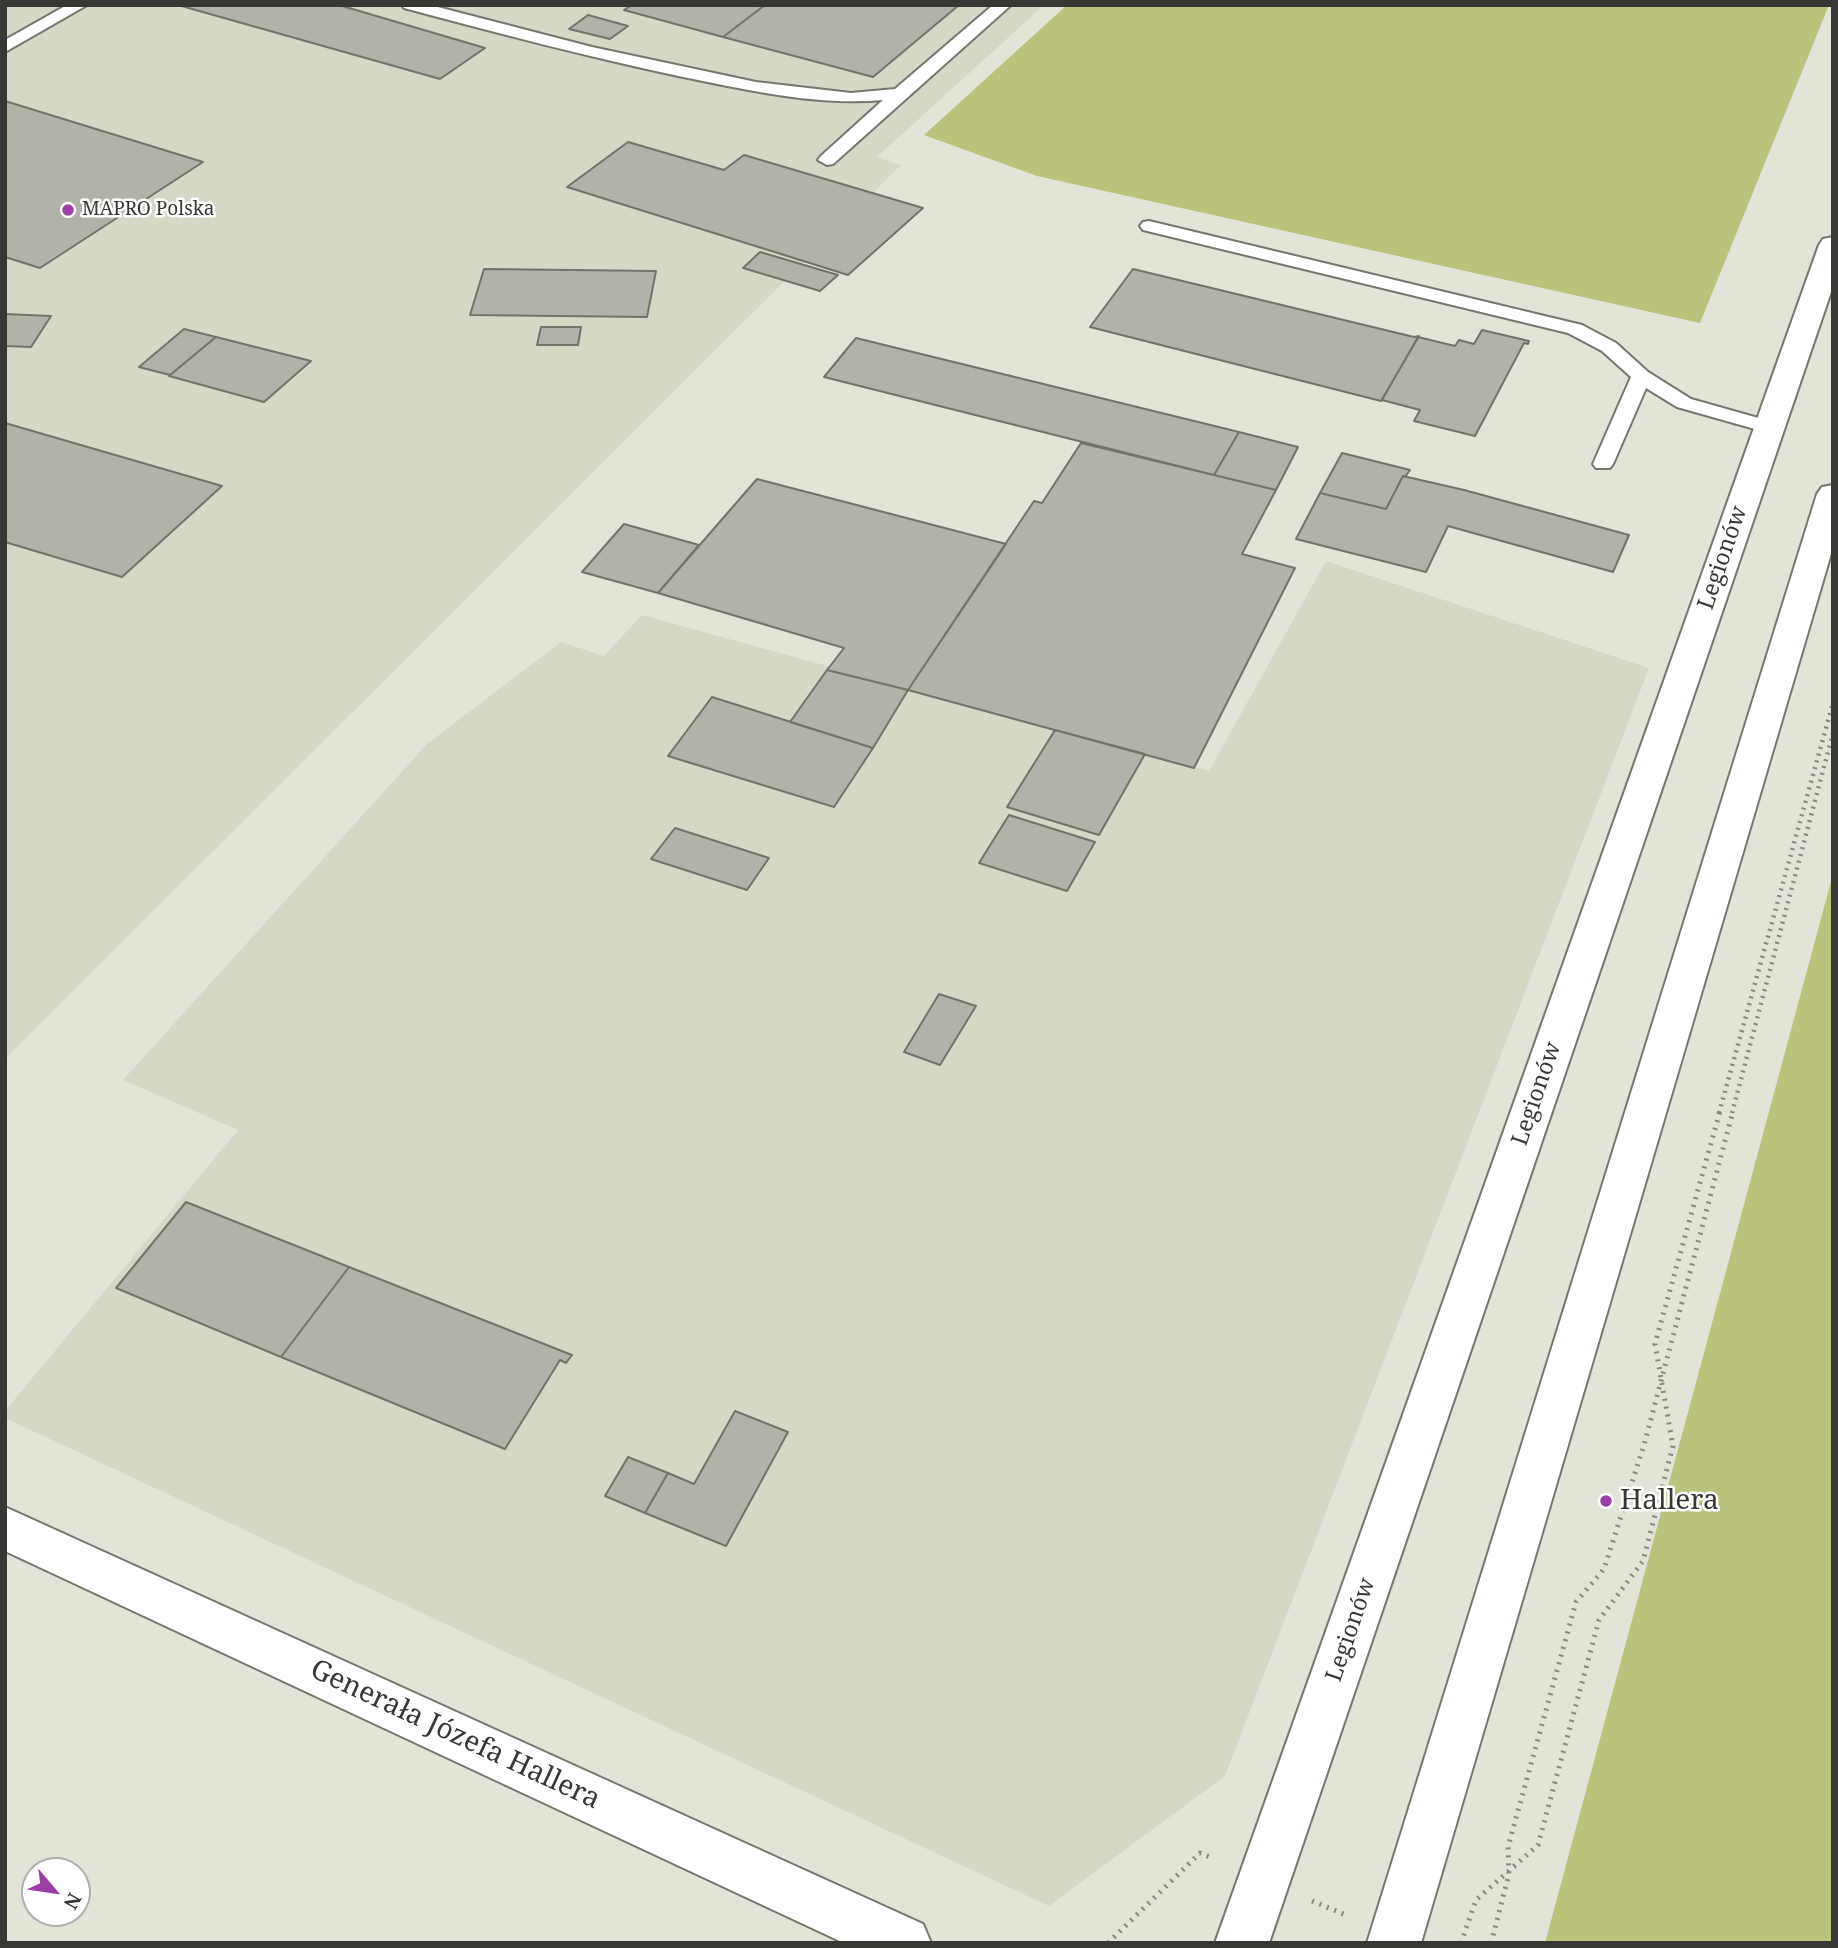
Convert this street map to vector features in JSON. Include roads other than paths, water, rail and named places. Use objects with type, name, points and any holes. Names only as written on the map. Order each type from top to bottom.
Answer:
[{"type":"street","name":"Legionów","points":[[1242,1943],[1833,245]]},
{"type":"street","points":[[1394,1943],[1833,494]]},
{"type":"street","name":"Generała Józefa Hallera","points":[[5,1528],[904,1943]]},
{"type":"lane","points":[[5,47],[79,5]]},
{"type":"lane","points":[[410,5],[591,52],[756,87],[851,98],[901,94]]},
{"type":"lane","points":[[827,160],[1003,5]]},
{"type":"lane","points":[[1149,226],[1575,329],[1609,347],[1641,376],[1684,403],[1769,427]]},
{"type":"lane","points":[[1604,464],[1641,376]]},
{"type":"place","name":"MAPRO Polska","points":[[68,210]]},
{"type":"place","name":"Hallera","points":[[1606,1501]]}]
